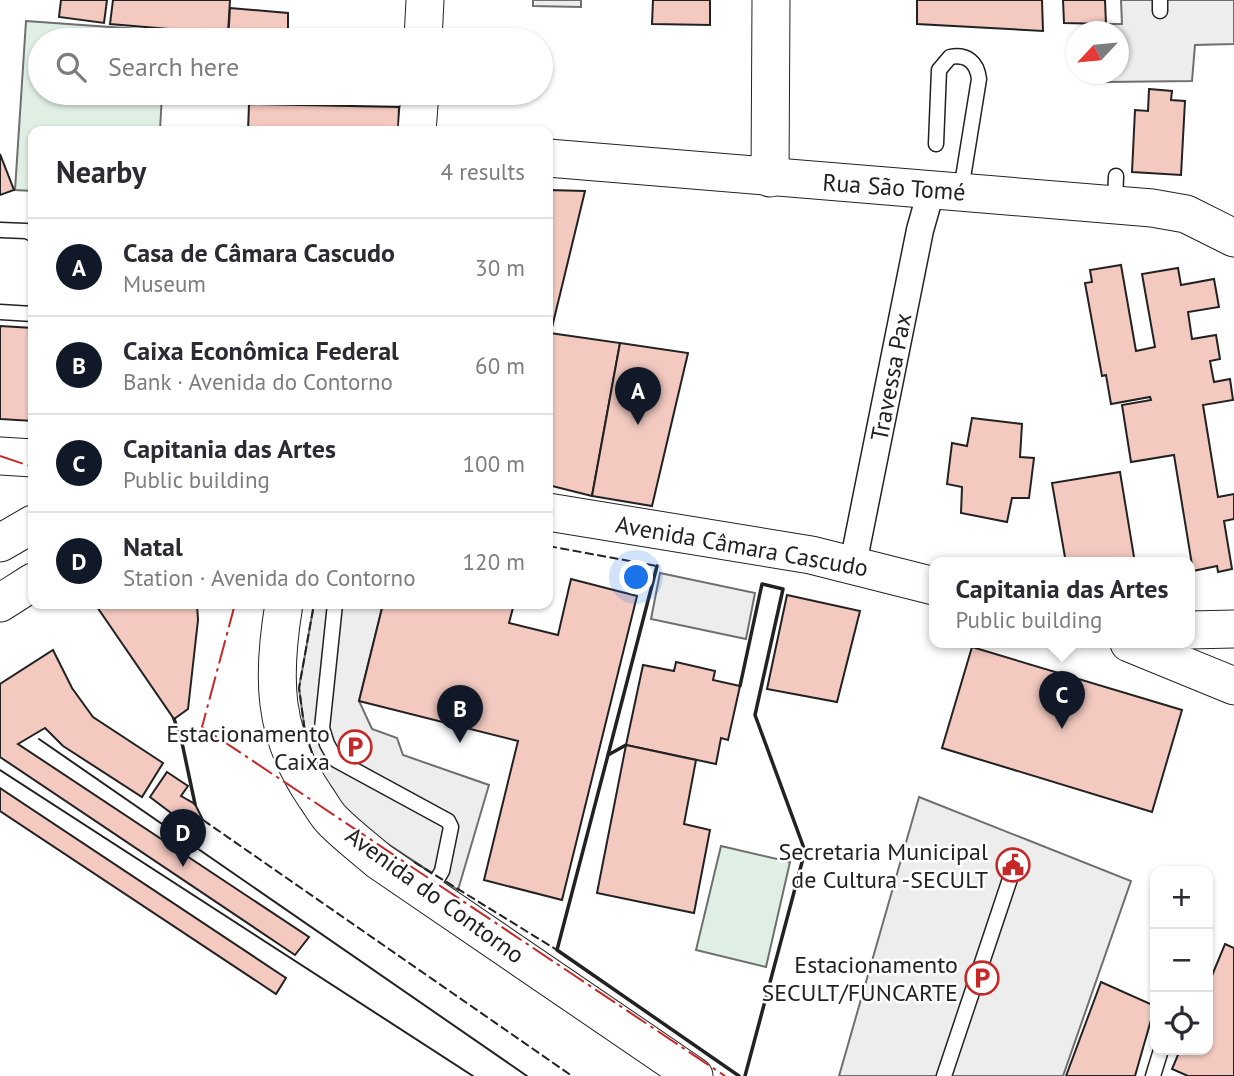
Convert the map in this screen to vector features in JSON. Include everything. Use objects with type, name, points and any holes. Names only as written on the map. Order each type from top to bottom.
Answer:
[{"type":"main road","points":[[424,28],[425,0]]},
{"type":"main road","points":[[771,0],[771,178]]},
{"type":"main road","points":[[417,126],[419,105]]},
{"type":"main road","name":"Rua São Tomé","points":[[553,158],[946,192],[1115,190],[1186,214],[1234,238]]},
{"type":"main road","points":[[0,456],[28,458]]},
{"type":"main road","name":"Avenida Câmara Cascudo","points":[[553,513],[784,550],[853,564],[929,585]]},
{"type":"main road","points":[[0,543],[28,527]]},
{"type":"main road","points":[[0,603],[28,585]]},
{"type":"main road","name":"Avenida do Contorno","points":[[283,609],[275,674],[277,705],[290,749],[304,779],[332,820],[379,861],[694,1076]]},
{"type":"main road","points":[[1195,630],[1234,628]]},
{"type":"main road","points":[[1141,648],[1234,686]]},
{"type":"street","name":"Travessa Pax","points":[[853,564],[920,230],[946,192]]},
{"type":"lane","points":[[936,144],[939,70],[950,57],[968,59],[975,63],[979,79],[946,192]]},
{"type":"lane","points":[[0,230],[28,232]]},
{"type":"lane","points":[[0,312],[28,314]]},
{"type":"lane","points":[[334,609],[322,728],[324,736],[336,760],[448,821],[451,827],[442,871],[429,893]]},
{"type":"lane","points":[[944,1076],[1017,858]]},
{"type":"lane","points":[[1153,1076],[1159,1055]]},
{"type":"green space","points":[[26,21],[124,28],[28,28],[28,105],[161,105],[160,126],[28,126],[28,191],[15,190]]},
{"type":"green space","points":[[721,846],[790,862],[766,967],[696,950]]},
{"type":"shaded area","points":[[533,0],[581,0],[581,7],[533,6]]},
{"type":"shaded area","points":[[1121,0],[1234,0],[1234,44],[1195,45],[1192,81],[1129,82],[1129,21],[1122,21]]},
{"type":"shaded area","points":[[660,573],[755,593],[746,639],[651,619]]},
{"type":"shaded area","name":"Estacionamento Caixa","points":[[313,609],[382,609],[359,701],[372,729],[397,738],[403,755],[489,785],[458,890],[353,821],[317,768],[305,732],[299,688]]},
{"type":"shaded area","name":"Estacionamento SECULT/FUNCARTE","points":[[919,797],[1131,881],[1063,1076],[839,1076]]},
{"type":"building","points":[[61,0],[107,0],[104,23],[59,17]]},
{"type":"building","points":[[113,0],[230,0],[228,28],[157,28],[110,24]]},
{"type":"building","points":[[653,0],[710,0],[710,25],[652,24]]},
{"type":"building","points":[[917,0],[1042,0],[1043,31],[917,24]]},
{"type":"building","points":[[1063,0],[1105,0],[1106,21],[1064,23]]},
{"type":"building","points":[[230,8],[288,13],[288,28],[229,28]]},
{"type":"building","points":[[1149,89],[1172,91],[1171,100],[1185,101],[1181,175],[1132,172],[1135,110],[1148,111]]},
{"type":"building","points":[[249,105],[399,107],[398,126],[248,126]]},
{"type":"building","points":[[0,154],[14,190],[0,195]]},
{"type":"building","points":[[553,190],[585,191],[553,323]]},
{"type":"building","points":[[1121,265],[1136,351],[1155,347],[1142,274],[1178,268],[1181,285],[1214,279],[1219,307],[1188,312],[1192,339],[1216,335],[1220,359],[1210,361],[1214,382],[1230,379],[1233,400],[1203,405],[1218,497],[1234,494],[1234,519],[1224,521],[1232,569],[1218,572],[1217,566],[1195,571],[1195,557],[1191,557],[1174,455],[1131,462],[1122,405],[1151,400],[1150,397],[1111,404],[1106,375],[1102,376],[1085,283],[1092,282],[1090,270]]},
{"type":"building","points":[[0,326],[28,328],[28,421],[0,419]]},
{"type":"building","points":[[553,333],[620,343],[592,496],[553,486]]},
{"type":"building","points":[[620,343],[688,353],[652,506],[592,496]]},
{"type":"building","points":[[972,418],[1022,424],[1020,457],[1034,458],[1029,498],[1012,498],[1007,522],[961,513],[962,487],[947,484],[952,443],[967,446]]},
{"type":"building","points":[[1120,472],[1134,557],[1065,557],[1052,483]]},
{"type":"building","points":[[571,579],[637,596],[562,900],[484,880],[518,741],[359,701],[382,609],[513,609],[509,623],[558,635]]},
{"type":"building","points":[[787,595],[860,611],[837,702],[767,689]]},
{"type":"building","points":[[98,609],[197,609],[188,709],[174,719]]},
{"type":"building","points":[[972,648],[1182,710],[1152,812],[942,748]]},
{"type":"building","points":[[53,650],[72,688],[93,717],[163,763],[142,797],[63,746],[45,728],[18,744],[309,937],[295,955],[0,757],[0,684]]},
{"type":"building","points":[[676,662],[715,671],[713,680],[740,686],[728,740],[721,738],[716,764],[626,745],[643,665],[674,671]]},
{"type":"building","points":[[626,745],[696,760],[684,824],[710,830],[694,913],[597,893]]},
{"type":"building","points":[[167,772],[188,786],[181,796],[195,804],[203,820],[166,821],[171,813],[150,797]]},
{"type":"building","points":[[0,788],[286,978],[276,994],[0,811]]},
{"type":"building","points":[[1225,944],[1234,948],[1234,1076],[1188,1076],[1172,1069],[1178,1055],[1213,1055],[1213,973]]},
{"type":"building","points":[[1101,982],[1150,1004],[1150,1024],[1135,1076],[1066,1076]]},
{"type":"tram line","points":[[39,739],[527,1076]]},
{"type":"tram line","points":[[0,770],[473,1076]]},
{"type":"fence","points":[[553,547],[657,566]]},
{"type":"fence","points":[[312,753],[305,732],[299,688],[313,609]]},
{"type":"fence","points":[[203,820],[572,1076]]},
{"type":"fence","points":[[414,862],[557,950]]},
{"type":"wall","points":[[608,755],[657,566]]},
{"type":"wall","points":[[740,686],[762,584],[783,589],[755,715],[805,851],[745,1076]]},
{"type":"wall","points":[[174,719],[181,738],[195,804]]},
{"type":"wall","points":[[626,745],[608,755],[557,950],[739,1076]]},
{"type":"power","points":[[0,456],[28,465]]},
{"type":"power","points":[[234,609],[202,727],[725,1076]]},
{"type":"place","name":"Casa de Câmara Cascudo","points":[[638,425]]},
{"type":"place","name":"Capitania das Artes","points":[[1062,729]]},
{"type":"place","name":"Caixa Econômica Federal","points":[[460,743]]},
{"type":"place","name":"Estacionamento Caixa","points":[[355,747]]},
{"type":"place","name":"Secretaria Municipal de Cultura -SECULT","points":[[1013,865]]},
{"type":"place","name":"Natal","points":[[183,867]]},
{"type":"place","name":"Estacionamento SECULT/FUNCARTE","points":[[982,978]]}]
